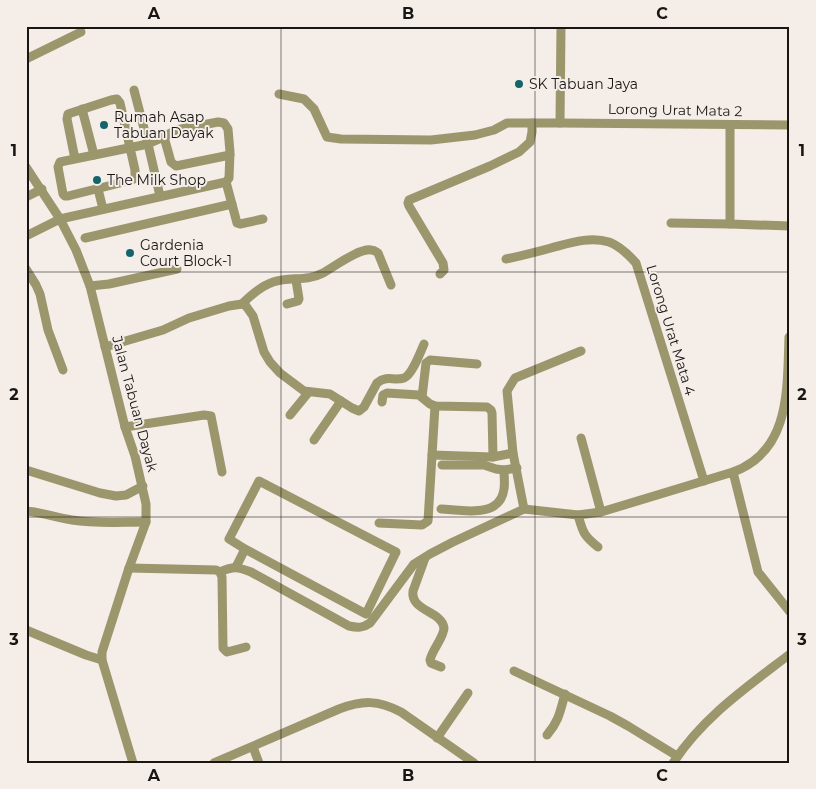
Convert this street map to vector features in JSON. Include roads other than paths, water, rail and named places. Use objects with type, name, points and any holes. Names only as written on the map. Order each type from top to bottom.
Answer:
[{"type":"street","points":[[560,123],[561,26]]},
{"type":"street","points":[[26,59],[81,32]]},
{"type":"street","points":[[134,90],[160,196]]},
{"type":"street","name":"Lorong Urat Mata 2","points":[[280,94],[304,99],[314,110],[328,137],[341,139],[431,140],[475,135],[507,124],[532,123],[790,125]]},
{"type":"street","points":[[75,159],[67,116],[70,113],[111,100],[117,99],[120,103],[130,147],[135,178],[98,189],[68,196],[64,195],[58,165],[60,162],[75,159],[94,155],[130,147],[148,144],[176,130],[222,122],[228,129],[230,155],[229,178],[226,182],[237,222],[240,224],[263,219]]},
{"type":"street","points":[[82,109],[94,155]]},
{"type":"street","points":[[440,274],[444,270],[443,263],[409,206],[409,200],[519,152],[530,142],[532,123]]},
{"type":"street","points":[[730,125],[730,224]]},
{"type":"street","points":[[164,137],[171,162],[176,166],[230,155]]},
{"type":"street","name":"Jalan Tabuan Dayak","points":[[26,166],[60,219],[76,250],[90,286],[125,427],[143,486],[146,504],[146,522],[103,646],[102,660]]},
{"type":"street","points":[[26,236],[60,219],[226,182]]},
{"type":"street","points":[[26,197],[42,189]]},
{"type":"street","points":[[98,189],[103,209]]},
{"type":"street","points":[[85,238],[232,204]]},
{"type":"street","points":[[671,223],[790,226]]},
{"type":"street","name":"Lorong Urat Mata 4","points":[[506,260],[579,241],[597,240],[608,242],[619,246],[628,253],[636,263],[704,481]]},
{"type":"street","points":[[105,347],[163,330],[197,316],[242,304],[250,295],[274,282],[309,278],[321,274],[360,252],[370,250],[378,253],[391,285]]},
{"type":"street","points":[[26,269],[40,294],[48,330],[63,370]]},
{"type":"street","points":[[90,286],[177,269]]},
{"type":"street","points":[[287,304],[299,299],[296,280]]},
{"type":"street","points":[[242,304],[246,306],[253,316],[264,352],[280,373],[304,392],[330,394],[359,411],[362,410],[380,380],[400,379],[410,373],[424,344]]},
{"type":"street","points":[[129,568],[216,570],[220,572],[236,567],[252,572],[350,626],[358,628],[365,626],[414,564],[453,542],[524,509],[578,515],[601,512],[746,467],[757,458],[774,436],[785,406],[788,337]]},
{"type":"street","points":[[524,509],[513,453],[506,391],[515,378],[581,351]]},
{"type":"street","points":[[422,396],[427,361],[477,364]]},
{"type":"street","points":[[290,415],[308,393]]},
{"type":"street","points":[[382,402],[383,394],[387,393],[419,395],[435,406],[487,407],[492,413],[493,457]]},
{"type":"street","points":[[314,440],[341,401]]},
{"type":"street","points":[[379,523],[422,525],[428,522],[435,406]]},
{"type":"street","points":[[125,427],[204,415],[211,416],[222,472]]},
{"type":"street","points":[[581,438],[601,512]]},
{"type":"street","points":[[432,455],[493,457],[513,453]]},
{"type":"street","points":[[442,465],[484,465],[504,470],[516,468]]},
{"type":"street","points":[[26,470],[100,493],[116,496],[126,495],[143,486]]},
{"type":"street","points":[[440,509],[479,511],[497,504],[502,497],[505,487],[504,470]]},
{"type":"street","points":[[733,472],[758,572],[790,612]]},
{"type":"street","points":[[259,481],[396,552],[366,614],[245,550],[229,539],[259,481]]},
{"type":"street","points":[[26,511],[40,512],[86,522],[146,522]]},
{"type":"street","points":[[578,515],[582,532],[587,539],[598,547]]},
{"type":"street","points":[[236,567],[245,550]]},
{"type":"street","points":[[425,558],[412,597],[413,601],[442,623],[443,633],[430,660],[431,663],[441,667]]},
{"type":"street","points":[[220,572],[222,577],[223,648],[230,652],[246,647]]},
{"type":"street","points":[[26,630],[86,656],[102,660],[133,763]]},
{"type":"street","points":[[514,671],[628,726],[675,760],[709,719],[790,654]]},
{"type":"street","points":[[437,738],[468,693]]},
{"type":"street","points":[[547,735],[555,725],[565,694]]},
{"type":"street","points":[[214,763],[352,704],[372,702],[389,706],[400,712],[474,763]]},
{"type":"street","points":[[253,747],[259,763]]},
{"type":"place","name":"SK Tabuan Jaya","points":[[519,84]]},
{"type":"place","name":"Rumah Asap Tabuan Dayak","points":[[104,125]]},
{"type":"place","name":"The Milk Shop","points":[[97,180]]},
{"type":"place","name":"Gardenia Court Block-1","points":[[130,253]]}]
